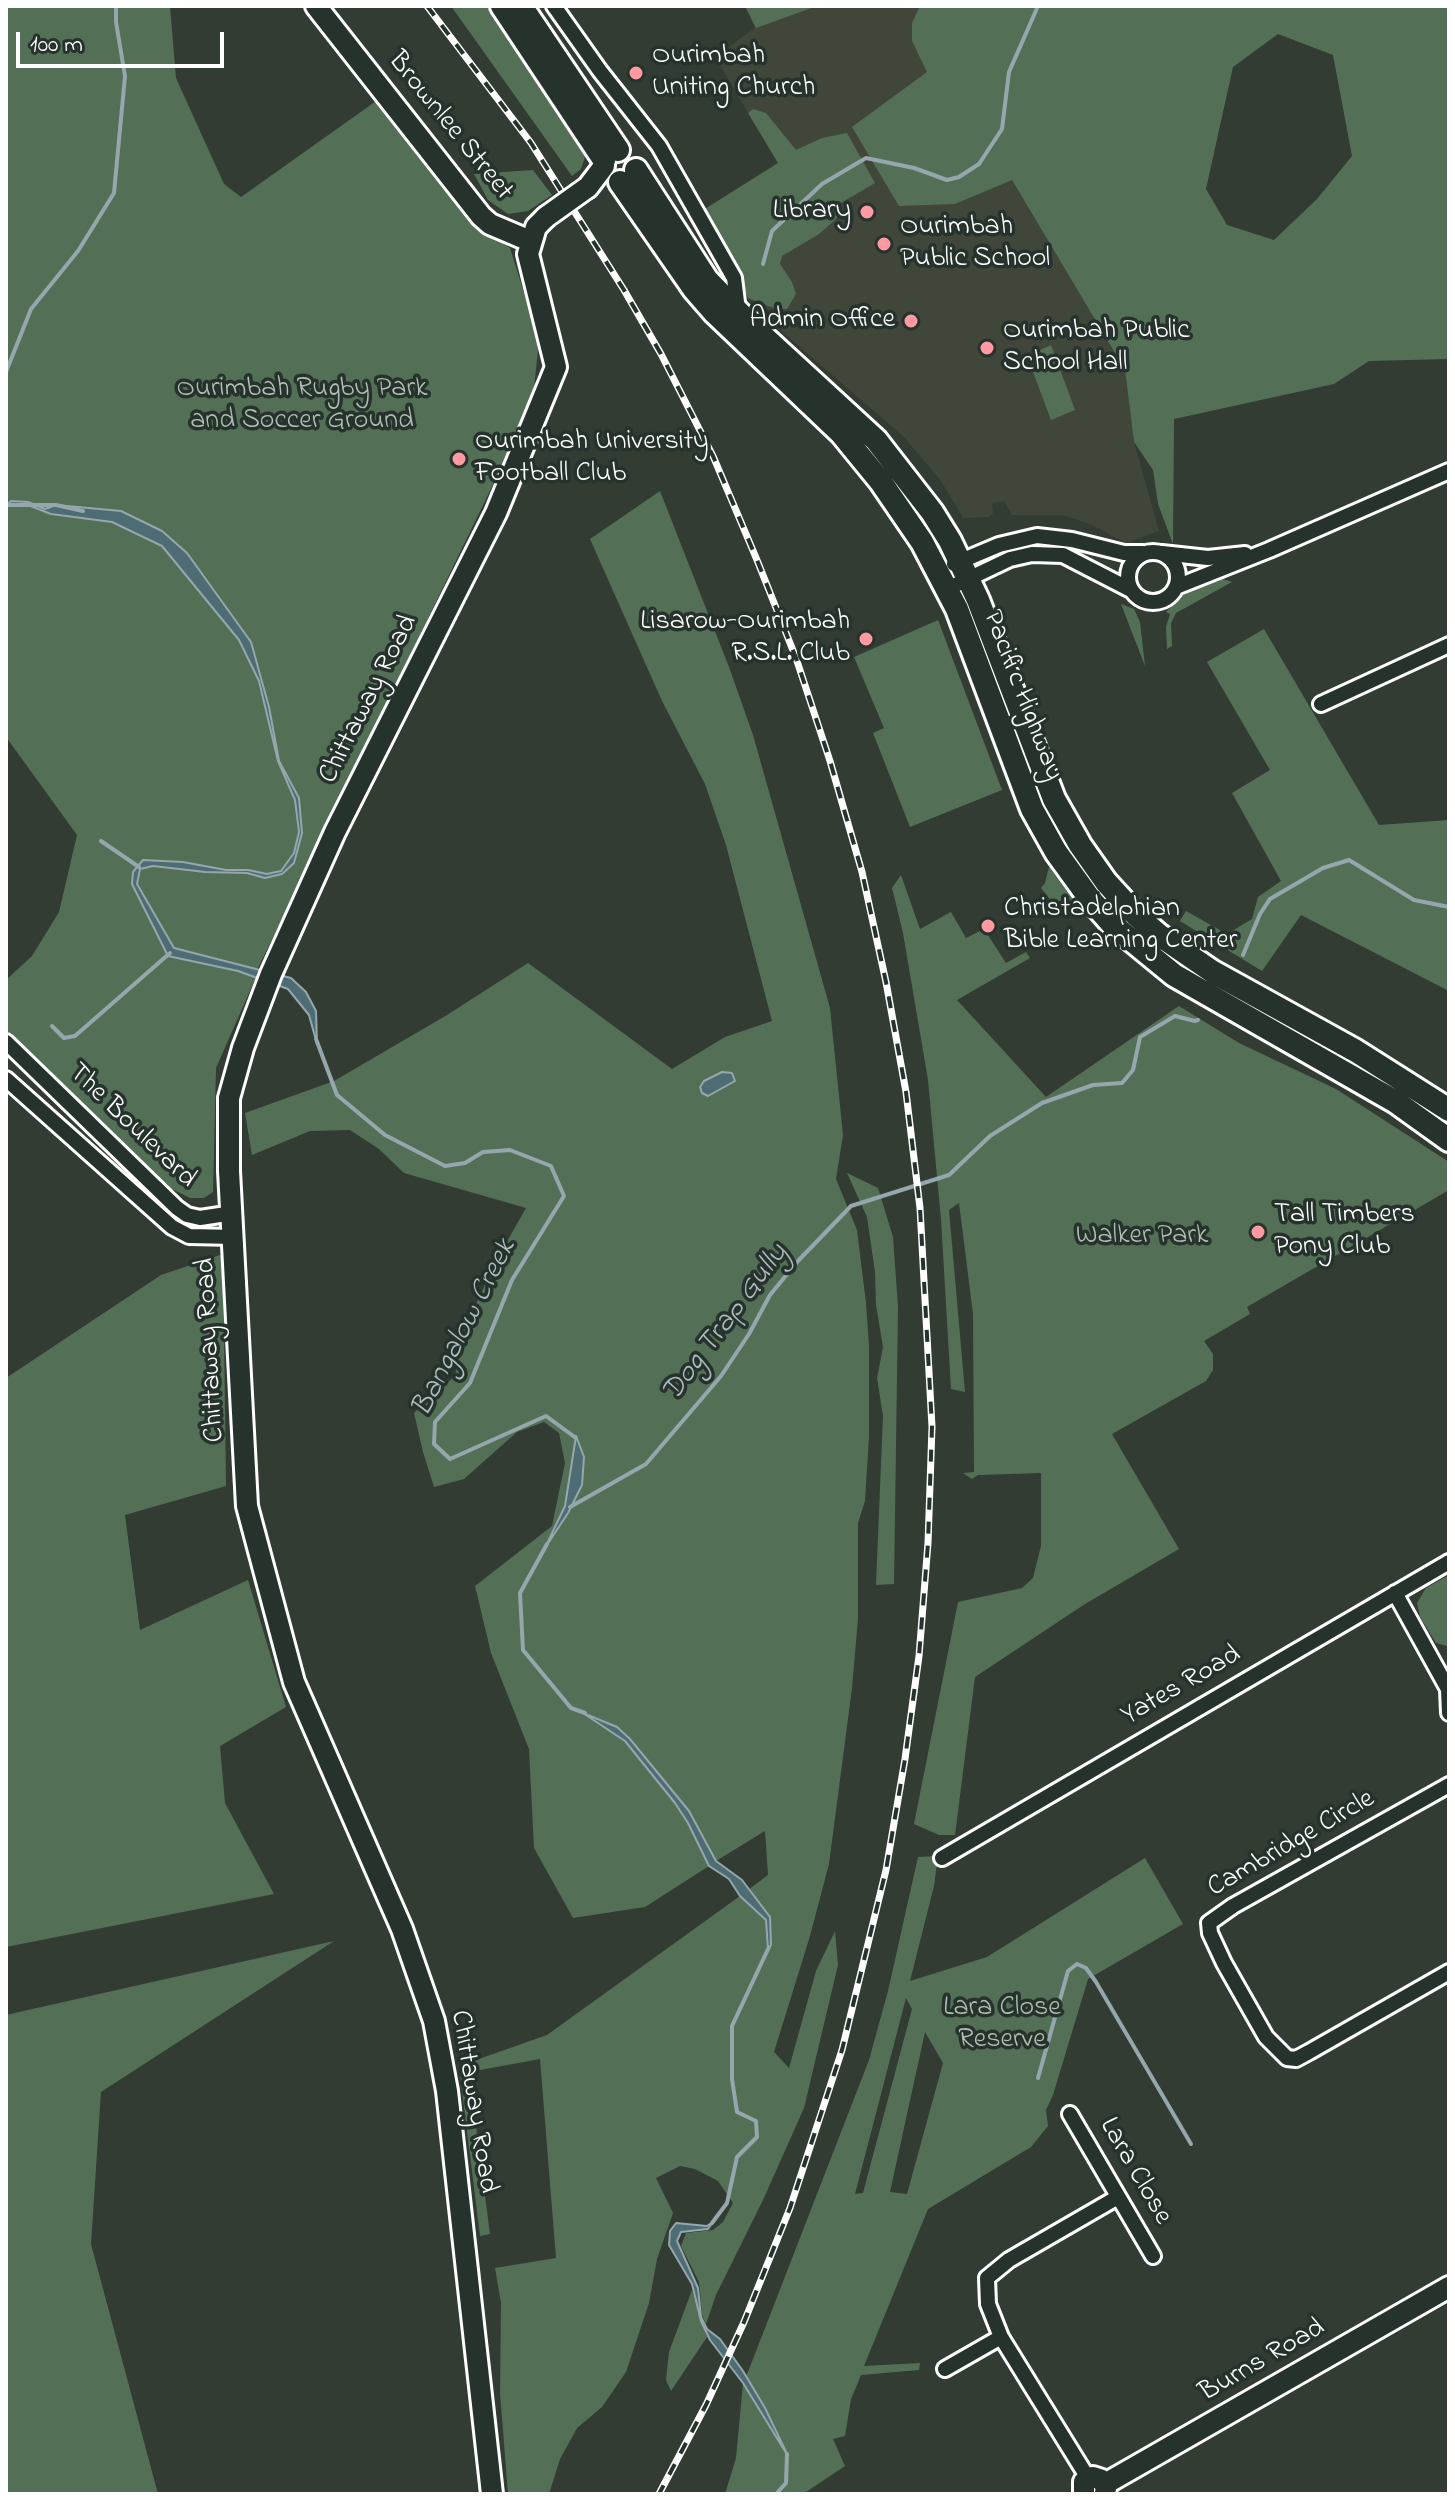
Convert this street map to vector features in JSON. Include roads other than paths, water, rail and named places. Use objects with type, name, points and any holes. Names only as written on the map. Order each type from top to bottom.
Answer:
[{"type":"main road","name":"Brownlee Street","points":[[316,6],[481,216],[503,231],[530,241],[536,227],[546,217],[616,168]]},
{"type":"main road","name":"Pacific Highway","points":[[502,6],[616,168],[694,262],[738,312],[876,440],[914,487],[965,570],[1054,799],[1080,845],[1113,890],[1159,935],[1213,972],[1356,1051],[1449,1110]]},
{"type":"main road","name":"Pacific Highway","points":[[521,6],[680,270],[714,312],[819,411],[863,459],[901,511],[943,580],[1032,809],[1073,880],[1113,925],[1174,975],[1396,1102],[1449,1140]]},
{"type":"main road","name":"Chittaway Road","points":[[492,2494],[447,2091],[434,2021],[407,1942],[294,1682],[247,1506],[235,1237],[229,1171],[229,1098],[243,1048],[335,832],[496,513],[556,367],[530,267],[530,241]]},
{"type":"main road","name":"Burns Road","points":[[1095,2488],[1449,2287]]},
{"type":"street","points":[[554,6],[659,146],[734,278],[738,312]]},
{"type":"street","points":[[943,580],[965,570],[1032,554],[1063,555],[1152,602],[1166,598],[1176,587],[1449,471]]},
{"type":"street","points":[[965,570],[999,545],[1037,536],[1072,540],[1124,553],[1208,558],[1261,553]]},
{"type":"street","points":[[1131,590],[1128,582],[1130,565],[1143,553]]},
{"type":"street","points":[[1162,553],[1174,563],[1176,587]]},
{"type":"street","points":[[1321,704],[1449,645]]},
{"type":"street","name":"The Boulevard","points":[[6,1042],[177,1208],[187,1215],[200,1218],[233,1213]]},
{"type":"street","name":"The Boulevard","points":[[6,1079],[172,1227],[189,1236],[235,1237]]},
{"type":"street","name":"Yates Road","points":[[942,1858],[1449,1562]]},
{"type":"street","points":[[1395,1593],[1448,1689],[1449,1713]]},
{"type":"street","name":"Cambridge Circle","points":[[1449,1785],[1233,1906],[1209,1923],[1210,1933],[1224,1963],[1266,2037],[1287,2058],[1296,2059],[1449,1972]]},
{"type":"street","name":"Lara Close","points":[[1070,2114],[1153,2256]]},
{"type":"street","points":[[1095,2488],[1001,2337],[988,2304],[987,2278],[1009,2260],[1118,2197]]},
{"type":"street","points":[[945,2369],[1001,2337]]},
{"type":"water","points":[[11,501],[28,502],[45,509],[56,505],[121,511],[162,531],[187,553],[251,642],[269,707],[279,761],[299,798],[302,833],[294,863],[282,874],[265,878],[247,873],[153,866],[140,869],[137,884],[174,948],[291,978],[306,992],[316,1011],[317,1044],[309,1015],[288,989],[238,971],[168,956],[132,884],[133,872],[143,860],[183,862],[267,874],[281,871],[294,853],[299,832],[295,800],[278,761],[259,681],[239,640],[162,546],[112,522],[51,514],[28,505],[6,506]]},
{"type":"water","points":[[722,1072],[732,1073],[735,1081],[708,1096],[702,1093],[700,1087],[704,1081]]},
{"type":"water","points":[[576,1436],[584,1457],[582,1485],[545,1548],[565,1506]]},
{"type":"water","points":[[583,1713],[617,1727],[630,1739],[689,1811],[716,1861],[742,1880],[770,1917],[771,1945],[768,1949],[766,1920],[740,1896],[729,1879],[709,1866],[675,1803],[625,1741]]},
{"type":"water","points":[[714,2221],[708,2229],[681,2232],[677,2241],[698,2288],[701,2317],[707,2329],[720,2339],[743,2371],[788,2456],[743,2383],[710,2340],[701,2321],[692,2284],[669,2245],[670,2231],[676,2223],[707,2226]]},
{"type":"waterway","name":"Bangalow Creek","points":[[6,372],[31,309],[78,251],[114,193],[125,76],[116,6]]},
{"type":"waterway","points":[[763,264],[772,231],[822,184],[866,158],[914,168],[947,180],[959,177],[979,164],[1002,129],[1009,72],[1038,6]]},
{"type":"waterway","name":"Bangalow Creek","points":[[6,505],[56,505],[83,511]]},
{"type":"waterway","points":[[101,841],[139,867]]},
{"type":"waterway","name":"Dog Trap Gully","points":[[1243,955],[1260,914],[1270,899],[1323,868],[1349,860],[1414,900],[1449,907]]},
{"type":"waterway","points":[[52,1026],[64,1038],[75,1036],[170,953]]},
{"type":"waterway","name":"Dog Trap Gully","points":[[570,1507],[646,1464],[721,1376],[770,1295],[851,1206],[949,1175],[990,1136],[1042,1103],[1093,1085],[1122,1083],[1133,1070],[1140,1037],[1175,1016],[1198,1020]]},
{"type":"waterway","name":"Bangalow Creek","points":[[316,1039],[337,1095],[385,1135],[445,1166],[465,1163],[483,1152],[510,1150],[551,1166],[564,1196],[512,1280],[470,1383],[435,1422],[434,1444],[450,1459],[546,1416],[576,1438]]},
{"type":"waterway","name":"Bangalow Creek","points":[[547,1544],[520,1593],[523,1650],[571,1708],[585,1713]]},
{"type":"waterway","name":"Bangalow Creek","points":[[712,2223],[727,2203],[737,2157],[757,2137],[756,2121],[737,2112],[732,2079],[732,2026],[769,1947]]},
{"type":"waterway","points":[[1038,2078],[1068,1971],[1077,1964],[1086,1968],[1096,1982],[1191,2144]]},
{"type":"waterway","name":"Bangalow Creek","points":[[776,2494],[786,2483],[787,2454]]},
{"type":"railway","points":[[427,6],[531,143],[624,290],[713,456],[757,560],[796,658],[862,872],[906,1092],[920,1208],[932,1427],[928,1543],[919,1656],[886,1870],[842,2050],[790,2208],[744,2322],[706,2405],[659,2494]]},
{"type":"place","name":"Ourimbah Uniting Church","points":[[636,73]]},
{"type":"place","name":"Library","points":[[867,212]]},
{"type":"place","name":"Ourimbah Public School","points":[[884,244]]},
{"type":"place","name":"Admin Office","points":[[911,321]]},
{"type":"place","name":"Ourimbah Public School Hall","points":[[987,348]]},
{"type":"place","name":"Ourimbah University Football Club","points":[[459,459]]},
{"type":"place","name":"Lisarow-Ourimbah R.S.L. Club","points":[[866,639]]},
{"type":"place","name":"Christadelphian Bible Learning Center","points":[[988,926]]},
{"type":"place","name":"Tall Timbers Pony Club","points":[[1258,1232]]},
{"type":"park label","name":"Ourimbah Rugby Park and Soccer Ground","points":[[302,406]]},
{"type":"park label","name":"Walker Park","points":[[1142,1237]]},
{"type":"park label","name":"Lara Close Reserve","points":[[1002,2025]]}]
